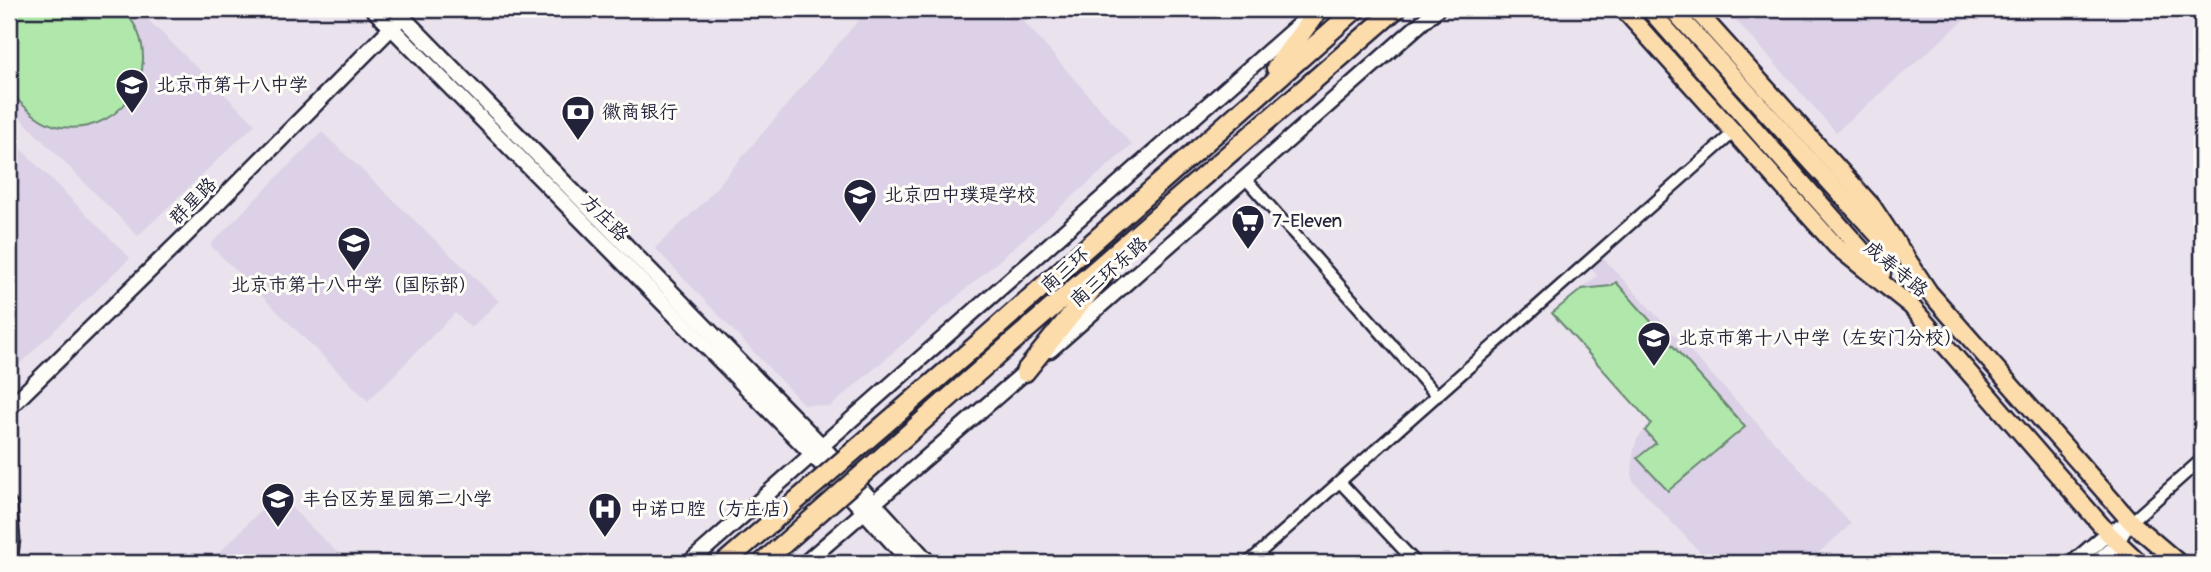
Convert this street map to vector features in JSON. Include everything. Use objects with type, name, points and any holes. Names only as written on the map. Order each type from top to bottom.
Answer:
[{"type":"highway","points":[[1257,94],[1318,9]]},
{"type":"highway","name":"南三环","points":[[724,563],[979,343],[1356,9]]},
{"type":"highway","name":"南三环","points":[[762,563],[1396,9]]},
{"type":"highway","points":[[1025,372],[1132,240]]},
{"type":"main road","name":"成寿寺路","points":[[1623,9],[1836,246],[1911,306],[2113,538],[2140,563]]},
{"type":"main road","points":[[1633,9],[1638,25]]},
{"type":"main road","points":[[1649,9],[1911,306]]},
{"type":"main road","points":[[1672,9],[1929,292]]},
{"type":"main road","name":"成寿寺路","points":[[1695,9],[1872,206],[1929,292],[2131,522],[2179,563]]},
{"type":"street","name":"方庄路","points":[[373,9],[816,449]]},
{"type":"street","points":[[689,563],[1318,9]]},
{"type":"street","name":"南三环东路","points":[[805,563],[1437,9]]},
{"type":"street","name":"方庄路","points":[[399,13],[816,449]]},
{"type":"street","name":"群星路","points":[[9,408],[179,242],[391,28],[399,13]]},
{"type":"street","points":[[1248,563],[1733,133]]},
{"type":"street","points":[[1245,178],[1437,396]]},
{"type":"street","points":[[816,449],[911,563]]},
{"type":"street","points":[[2073,563],[2113,538],[2202,459]]},
{"type":"street","points":[[1340,482],[1416,563]]},
{"type":"street","points":[[9,505],[12,539],[9,563]]},
{"type":"street","points":[[867,508],[929,563]]},
{"type":"street","points":[[2095,563],[2113,538]]},
{"type":"shaded area","name":"北京市第十八中学","points":[[9,9],[137,9],[255,124],[138,236],[9,107]]},
{"type":"shaded area","name":"北京四中璞瑅学校","points":[[868,9],[1013,9],[1132,145],[830,407],[803,404],[655,248],[704,202]]},
{"type":"shaded area","points":[[1726,9],[1977,9],[1836,132]]},
{"type":"shaded area","name":"北京市第十八中学（国际部）","points":[[322,132],[499,301],[471,328],[455,313],[368,401],[210,245]]},
{"type":"shaded area","points":[[9,137],[130,258],[9,374]]},
{"type":"shaded area","name":"北京市第十八中学（左安门分校）","points":[[1603,258],[1851,524],[1807,563],[1710,563],[1632,480],[1633,453],[1637,439],[1651,423],[1552,313],[1597,276],[1591,268]]},
{"type":"shaded area","name":"丰台区芳星园第二小学","points":[[277,494],[348,563],[209,563]]},
{"type":"green space","points":[[9,9],[122,9],[136,28],[143,49],[142,70],[135,89],[123,106],[106,119],[85,126],[61,127],[32,113],[9,91]]},
{"type":"green space","points":[[1616,282],[1745,427],[1668,491],[1637,458],[1656,443],[1645,431],[1651,423],[1552,313],[1582,289],[1611,286]]},
{"type":"place","name":"北京市第十八中学","points":[[132,115]]},
{"type":"place","name":"徽商银行","points":[[578,142]]},
{"type":"place","name":"北京四中璞瑅学校","points":[[860,225]]},
{"type":"place","name":"7-Eleven","points":[[1248,251]]},
{"type":"place","name":"北京市第十八中学（国际部）","points":[[354,273]]},
{"type":"place","name":"北京市第十八中学（左安门分校）","points":[[1654,368]]},
{"type":"place","name":"丰台区芳星园第二小学","points":[[278,529]]},
{"type":"place","name":"中诺口腔（方庄店）","points":[[605,539]]}]
